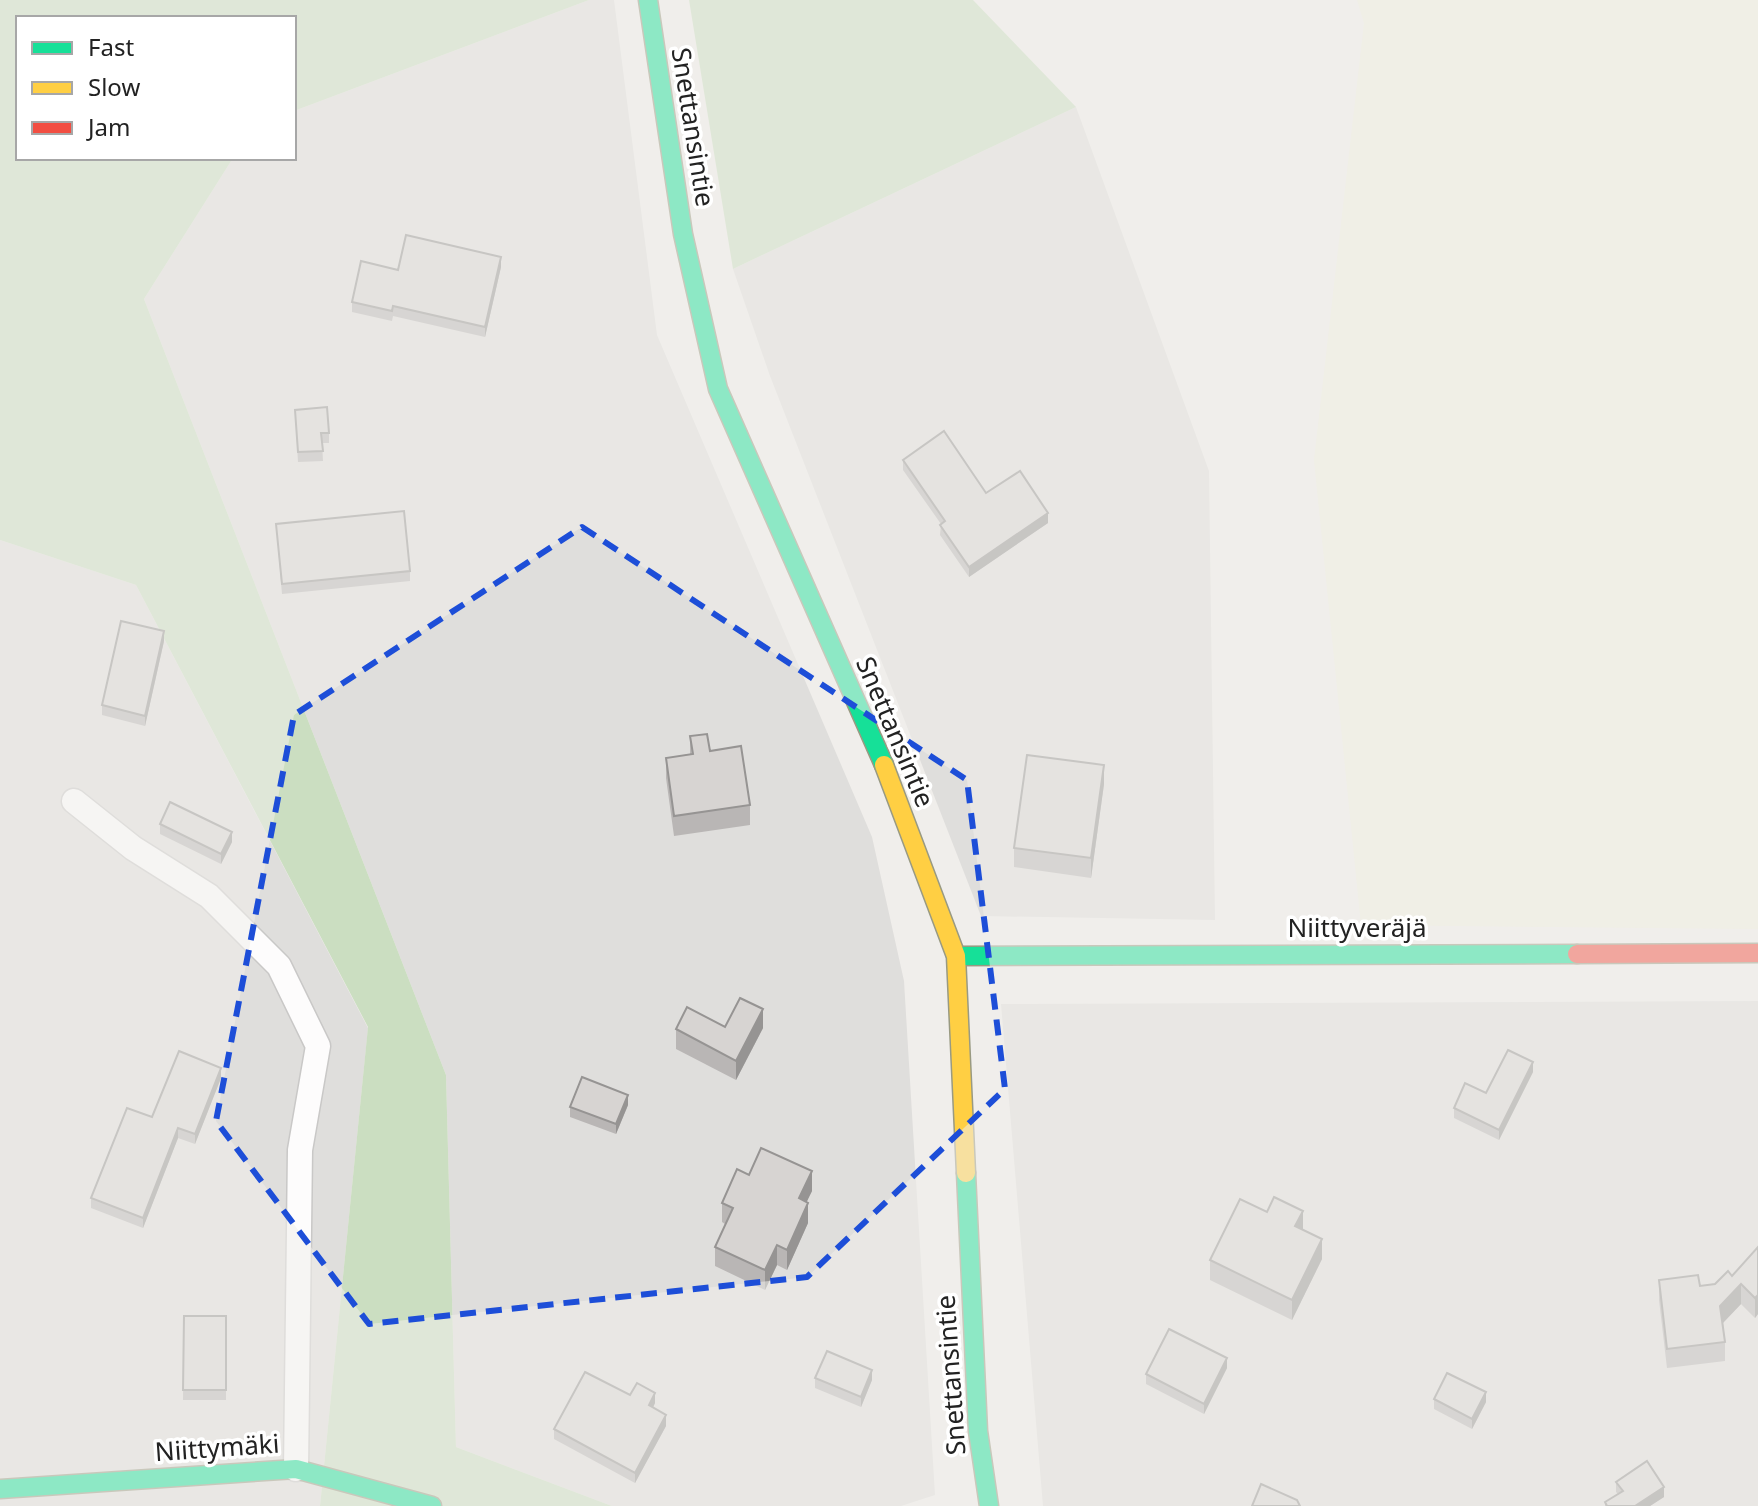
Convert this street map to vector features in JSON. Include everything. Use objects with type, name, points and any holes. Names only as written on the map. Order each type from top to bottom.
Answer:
[{"type":"street","name":"Snettansintie","points":[[648,0],[683,234],[718,389],[788,555],[880,753],[956,956],[978,1431],[989,1506]]},
{"type":"street","name":"Niittyveräjä","points":[[956,956],[1758,953]]},
{"type":"street","name":"Niittymäki","points":[[0,1489],[296,1469],[432,1506]]},
{"type":"lane","points":[[74,801],[133,848],[209,896],[279,966],[318,1046],[300,1150],[296,1469]]},
{"type":"highlighted area","points":[[582,527],[967,780],[1005,1089],[807,1277],[369,1324],[216,1121],[294,715]]},
{"type":"shaded area","points":[[589,0],[614,0],[657,335],[872,837],[904,981],[935,1495],[901,1506],[612,1506],[456,1447],[446,1075],[144,299],[232,160],[296,160],[296,110]]},
{"type":"shaded area","points":[[1076,107],[1209,471],[1215,920],[981,916],[770,376],[733,269]]},
{"type":"shaded area","points":[[0,540],[136,585],[368,1028],[320,1506],[0,1506]]},
{"type":"shaded area","points":[[1758,1001],[1758,1506],[1043,1506],[1001,1004]]},
{"type":"green space","points":[[0,0],[589,0],[296,110],[296,16],[16,16],[16,160],[232,160],[144,299],[446,1075],[456,1447],[612,1506],[320,1506],[368,1027],[136,585],[0,540]]},
{"type":"green space","points":[[689,0],[973,0],[1076,107],[733,269]]},
{"type":"green space","points":[[1357,0],[1758,0],[1758,929],[1361,925],[1314,460],[1364,23]]},
{"type":"building","points":[[406,235],[501,257],[485,327],[393,306],[392,311],[352,302],[361,261],[398,270]]},
{"type":"building","points":[[327,407],[329,433],[321,433],[323,451],[298,452],[295,410]]},
{"type":"building","points":[[944,431],[986,493],[1020,471],[1048,513],[969,567],[940,525],[945,521],[903,460]]},
{"type":"building","points":[[404,511],[410,571],[282,584],[276,524]]},
{"type":"building","points":[[121,621],[164,631],[145,716],[102,705]]},
{"type":"building","points":[[707,734],[710,751],[741,746],[750,805],[674,816],[666,758],[693,754],[690,736]]},
{"type":"building","points":[[1027,755],[1104,765],[1091,858],[1014,848]]},
{"type":"building","points":[[170,802],[232,832],[221,854],[160,824]]},
{"type":"building","points":[[740,998],[763,1009],[736,1061],[676,1029],[687,1007],[725,1027]]},
{"type":"building","points":[[1508,1050],[1533,1062],[1499,1130],[1454,1108],[1465,1083],[1486,1093]]},
{"type":"building","points":[[179,1051],[221,1068],[195,1134],[178,1128],[143,1218],[91,1198],[127,1108],[152,1117]]},
{"type":"building","points":[[582,1077],[628,1095],[616,1124],[570,1107]]},
{"type":"building","points":[[761,1148],[812,1171],[799,1198],[808,1203],[787,1250],[777,1245],[765,1270],[715,1247],[733,1208],[722,1203],[737,1169],[749,1175]]},
{"type":"building","points":[[1274,1197],[1303,1211],[1295,1226],[1322,1239],[1292,1300],[1210,1260],[1240,1199],[1267,1212]]},
{"type":"building","points":[[1758,1247],[1758,1295],[1755,1298],[1741,1284],[1720,1306],[1725,1342],[1667,1349],[1659,1280],[1698,1275],[1700,1286],[1715,1284],[1728,1271],[1732,1276]]},
{"type":"building","points":[[184,1316],[226,1316],[226,1390],[183,1390]]},
{"type":"building","points":[[1169,1329],[1227,1358],[1204,1404],[1146,1374]]},
{"type":"building","points":[[827,1351],[872,1370],[861,1397],[815,1378]]},
{"type":"building","points":[[585,1372],[630,1395],[637,1383],[655,1393],[649,1405],[666,1415],[635,1473],[554,1429]]},
{"type":"building","points":[[1447,1373],[1486,1392],[1472,1419],[1434,1399]]},
{"type":"building","points":[[1647,1461],[1664,1487],[1635,1506],[1607,1506],[1605,1502],[1623,1491],[1616,1482]]},
{"type":"building","points":[[1261,1484],[1297,1500],[1300,1506],[1252,1506]]},
{"type":"traffic: fast","points":[[648,0],[683,234],[718,389],[884,765]]},
{"type":"traffic: fast","points":[[956,956],[1577,954]]},
{"type":"traffic: fast","points":[[966,1173],[978,1431],[989,1506]]},
{"type":"traffic: fast","points":[[0,1489],[296,1469],[432,1506]]},
{"type":"traffic: slow","points":[[884,765],[956,956],[966,1173]]},
{"type":"traffic: jam","points":[[1577,954],[1758,953]]}]
